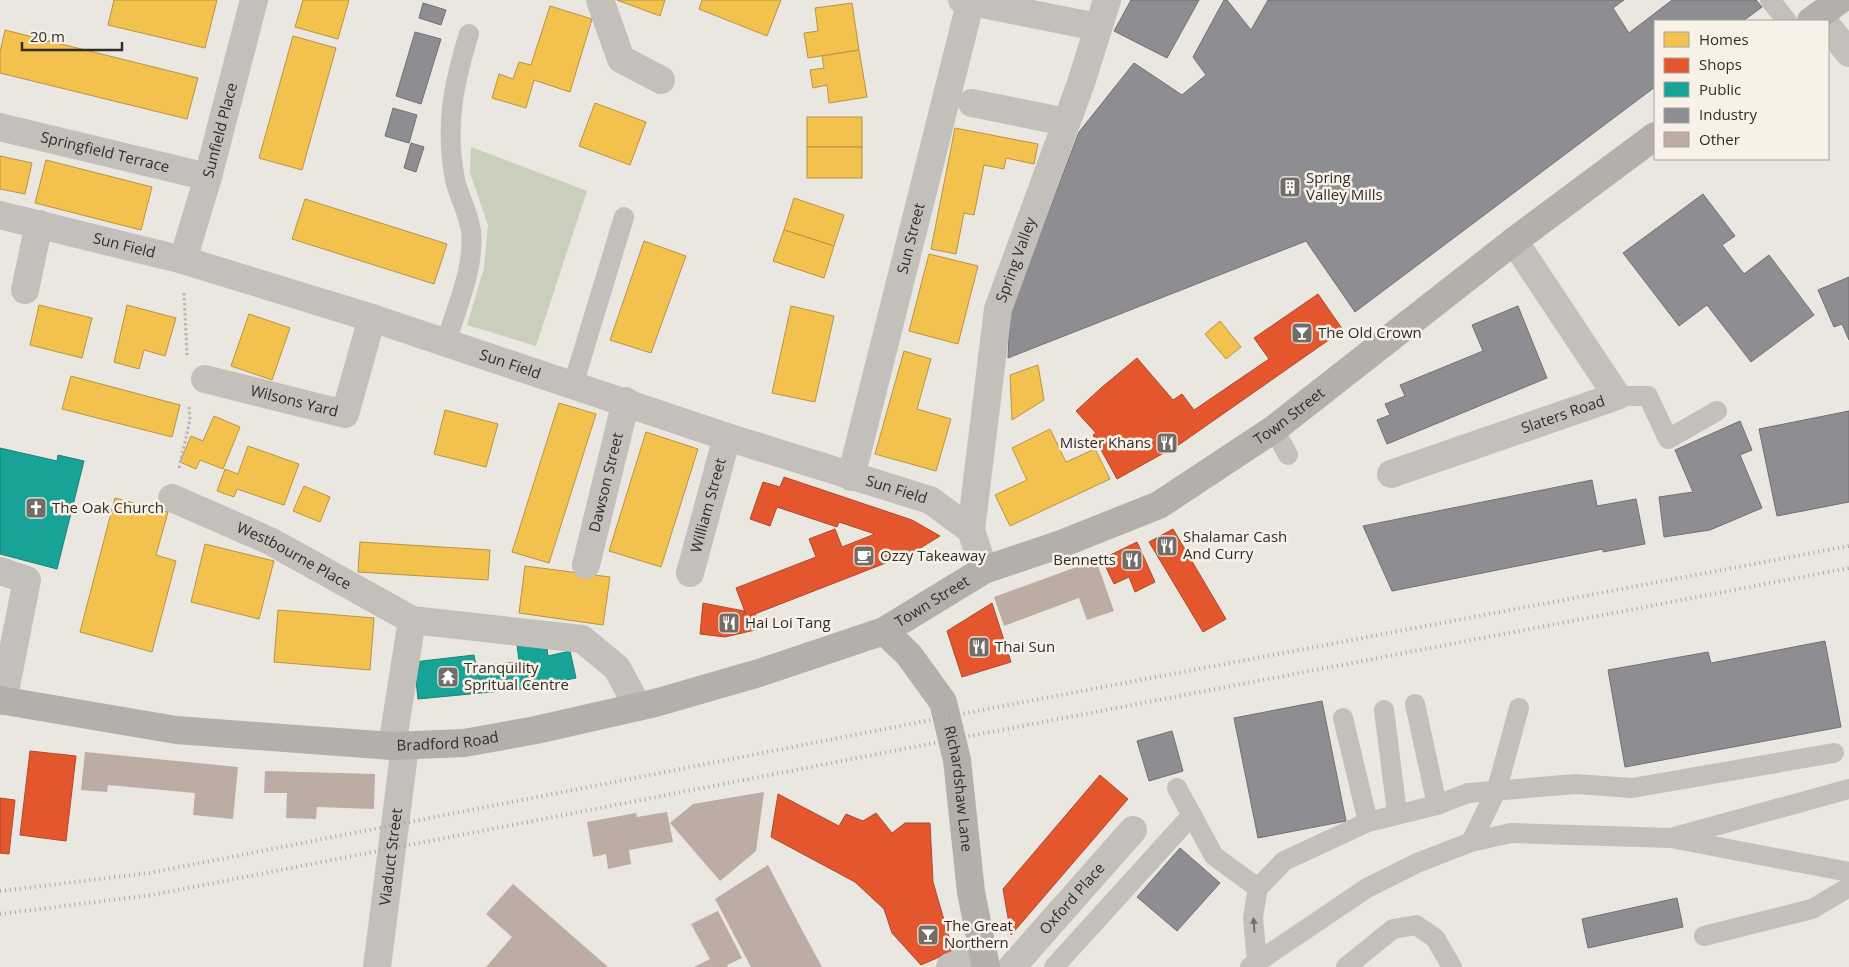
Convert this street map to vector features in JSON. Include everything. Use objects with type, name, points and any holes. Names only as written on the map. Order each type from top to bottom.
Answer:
[{"type":"main road","points":[[1821,20],[1840,0]]},
{"type":"main road","name":"Town Street","points":[[884,631],[984,570],[1080,537],[1160,505],[1274,429],[1514,242],[1654,137]]},
{"type":"main road","name":"Bradford Road","points":[[2,700],[176,730],[399,746],[464,743],[536,730],[638,707],[758,674],[884,631]]},
{"type":"main road","name":"Richardshaw Lane","points":[[884,631],[909,655],[943,702],[957,760],[971,892],[984,960]]},
{"type":"street","name":"Sunfield Place","points":[[183,260],[208,177],[254,0]]},
{"type":"street","points":[[600,0],[621,59],[661,80]]},
{"type":"street","name":"Spring Valley","points":[[971,530],[998,309],[1081,83],[1107,0]]},
{"type":"street","points":[[967,1],[1097,27]]},
{"type":"street","name":"Sun Street","points":[[851,477],[967,1]]},
{"type":"street","points":[[1829,31],[1849,54]]},
{"type":"street","points":[[972,103],[1066,122]]},
{"type":"street","name":"Springfield Terrace","points":[[0,127],[208,177]]},
{"type":"street","name":"Sun Field","points":[[0,214],[183,260],[446,342],[626,401],[727,437],[930,500],[971,530]]},
{"type":"street","points":[[25,290],[39,224]]},
{"type":"street","name":"Slaters Road","points":[[1391,474],[1617,396],[1514,242]]},
{"type":"street","name":"Wilsons Yard","points":[[206,379],[345,414],[372,318]]},
{"type":"street","name":"Dawson Street","points":[[586,565],[626,401]]},
{"type":"street","name":"William Street","points":[[690,573],[727,437]]},
{"type":"street","name":"Westbourne Place","points":[[172,498],[270,541],[412,620],[582,639],[617,668],[638,707]]},
{"type":"street","points":[[971,530],[984,570]]},
{"type":"street","points":[[0,570],[27,580],[2,700]]},
{"type":"street","points":[[399,746],[412,620]]},
{"type":"street","name":"Viaduct Street","points":[[377,967],[399,746]]},
{"type":"street","name":"Oxford Place","points":[[1012,967],[1133,830]]},
{"type":"street","points":[[950,967],[984,960]]},
{"type":"lane","points":[[1770,0],[1786,20]]},
{"type":"lane","points":[[446,342],[471,259],[471,230],[456,183],[450,152],[450,113],[456,77],[469,34]]},
{"type":"lane","points":[[573,385],[624,217]]},
{"type":"lane","points":[[1617,396],[1648,396],[1668,439],[1717,411]]},
{"type":"lane","points":[[1274,429],[1288,455]]},
{"type":"lane","points":[[1415,704],[1437,805]]},
{"type":"lane","points":[[1471,842],[1497,790],[1519,708]]},
{"type":"lane","points":[[1384,710],[1397,813]]},
{"type":"lane","points":[[1343,718],[1368,822]]},
{"type":"lane","points":[[1254,965],[1253,917],[1258,888],[1284,860],[1368,822],[1397,813],[1437,805],[1468,793],[1576,784],[1632,788],[1834,753]]},
{"type":"lane","points":[[1176,788],[1214,856],[1258,888]]},
{"type":"lane","points":[[1672,838],[1849,789]]},
{"type":"lane","points":[[1814,798],[1849,803]]},
{"type":"lane","points":[[1054,967],[1192,815]]},
{"type":"lane","points":[[1254,965],[1366,888],[1418,863],[1471,842],[1511,833],[1672,838],[1849,872]]},
{"type":"lane","points":[[1704,936],[1812,909],[1849,886]]},
{"type":"lane","points":[[1346,967],[1394,929],[1416,925],[1435,938],[1452,967]]},
{"type":"green space","points":[[471,147],[587,191],[536,346],[467,325],[484,268],[488,225],[470,173]]},
{"type":"building: Homes","points":[[114,0],[217,0],[205,48],[108,25]]},
{"type":"building: Homes","points":[[303,0],[349,0],[338,39],[295,27]]},
{"type":"building: Homes","points":[[617,0],[665,0],[660,16]]},
{"type":"building: Homes","points":[[702,0],[781,0],[767,36],[699,9]]},
{"type":"building: Homes","points":[[852,3],[859,50],[808,58],[804,33],[818,31],[815,8]]},
{"type":"building: Homes","points":[[550,6],[592,19],[570,92],[534,80],[526,108],[492,98],[499,74],[513,79],[519,62],[531,65]]},
{"type":"building: Homes","points":[[5,30],[198,78],[187,119],[0,73],[0,52]]},
{"type":"building: Homes","points":[[293,36],[336,48],[302,170],[259,158]]},
{"type":"building: Homes","points":[[859,50],[867,97],[829,103],[827,85],[813,88],[810,70],[824,68],[822,56]]},
{"type":"building: Homes","points":[[595,103],[646,122],[630,165],[579,146]]},
{"type":"building: Homes","points":[[807,117],[862,117],[862,147],[807,147]]},
{"type":"building: Homes","points":[[955,128],[1038,144],[1034,164],[1006,158],[1004,169],[984,165],[974,215],[964,213],[956,254],[931,249]]},
{"type":"building: Homes","points":[[807,147],[862,147],[862,178],[807,178]]},
{"type":"building: Homes","points":[[0,156],[32,163],[25,194],[0,189]]},
{"type":"building: Homes","points":[[46,160],[152,187],[141,230],[35,203]]},
{"type":"building: Homes","points":[[794,198],[844,215],[834,246],[784,230]]},
{"type":"building: Homes","points":[[305,199],[447,244],[434,284],[292,239]]},
{"type":"building: Homes","points":[[784,230],[834,246],[824,278],[773,261]]},
{"type":"building: Homes","points":[[644,241],[686,256],[651,353],[610,340]]},
{"type":"building: Homes","points":[[929,254],[978,266],[958,344],[909,331]]},
{"type":"building: Homes","points":[[39,305],[92,318],[82,358],[30,345]]},
{"type":"building: Homes","points":[[127,305],[176,318],[165,356],[144,350],[139,369],[114,362]]},
{"type":"building: Homes","points":[[791,306],[834,316],[815,402],[772,393]]},
{"type":"building: Homes","points":[[249,314],[290,328],[272,380],[231,366]]},
{"type":"building: Homes","points":[[1220,321],[1241,347],[1226,359],[1205,334]]},
{"type":"building: Homes","points":[[904,351],[931,359],[917,409],[951,419],[936,471],[875,454]]},
{"type":"building: Homes","points":[[1038,365],[1044,400],[1012,420],[1010,375]]},
{"type":"building: Homes","points":[[71,376],[180,405],[172,437],[62,409]]},
{"type":"building: Homes","points":[[559,403],[596,414],[549,563],[512,552]]},
{"type":"building: Homes","points":[[445,410],[498,424],[486,467],[434,454]]},
{"type":"building: Homes","points":[[214,416],[240,427],[223,469],[200,460],[196,469],[180,462],[191,436],[203,441]]},
{"type":"building: Homes","points":[[1050,429],[1066,462],[1095,449],[1110,479],[1010,526],[995,495],[1027,480],[1012,448]]},
{"type":"building: Homes","points":[[646,432],[698,449],[661,567],[609,551]]},
{"type":"building: Homes","points":[[248,446],[299,464],[284,505],[237,489],[234,497],[217,491],[225,469],[238,474]]},
{"type":"building: Homes","points":[[304,486],[330,497],[320,522],[293,511]]},
{"type":"building: Homes","points":[[115,498],[168,512],[156,555],[176,561],[152,652],[80,632]]},
{"type":"building: Homes","points":[[360,542],[490,550],[488,580],[358,572]]},
{"type":"building: Homes","points":[[205,544],[274,561],[259,619],[191,602]]},
{"type":"building: Homes","points":[[525,566],[610,577],[603,625],[519,613]]},
{"type":"building: Homes","points":[[278,610],[374,618],[370,670],[274,662]]},
{"type":"building: Shops","points":[[1318,294],[1343,330],[1180,444],[1117,479],[1093,435],[1096,433],[1076,411],[1137,358],[1173,400],[1182,394],[1194,410],[1269,359],[1254,338]]},
{"type":"building: Shops","points":[[784,477],[912,520],[940,536],[914,552],[747,617],[736,588],[816,557],[809,539],[835,529],[842,547],[875,534],[839,522],[837,527],[777,507],[770,526],[750,519],[763,482],[780,487]]},
{"type":"building: Shops","points":[[1173,529],[1226,619],[1203,632],[1149,542]]},
{"type":"building: Shops","points":[[1137,542],[1155,582],[1135,592],[1129,577],[1114,584],[1102,559]]},
{"type":"building: Shops","name":"Hai Loi Tang","points":[[703,603],[744,611],[747,617],[755,614],[759,629],[725,637],[700,634]]},
{"type":"building: Shops","name":"Thai Sun","points":[[992,603],[1011,662],[962,677],[947,631]]},
{"type":"building: Shops","points":[[30,751],[76,756],[66,841],[20,835]]},
{"type":"building: Shops","points":[[1100,775],[1128,799],[1011,935],[1003,889]]},
{"type":"building: Shops","points":[[778,794],[839,826],[846,814],[863,821],[876,813],[892,833],[905,823],[930,823],[933,882],[953,951],[921,965],[892,933],[884,909],[855,882],[771,837]]},
{"type":"building: Shops","points":[[0,798],[15,800],[9,854],[0,853]]},
{"type":"building: Public","name":"The Oak Church","points":[[0,448],[57,461],[58,455],[84,461],[57,569],[0,554]]},
{"type":"building: Public","points":[[546,641],[548,656],[570,651],[576,678],[522,689],[418,699],[414,662],[474,655],[476,666],[519,662],[517,644]]},
{"type":"building: Industry","points":[[1131,0],[1199,0],[1167,58],[1114,31]]},
{"type":"building: Industry","name":"Spring Valley Mills","points":[[1224,0],[1227,0],[1251,30],[1268,0],[1624,0],[1613,8],[1629,33],[1672,0],[1756,0],[1762,7],[1744,20],[1654,20],[1654,88],[1355,312],[1306,241],[1008,358],[1010,313],[1079,132],[1134,63],[1182,95],[1206,75],[1193,57]]},
{"type":"building: Industry","points":[[423,3],[446,10],[441,25],[419,18]]},
{"type":"building: Industry","points":[[415,32],[441,39],[421,104],[396,96]]},
{"type":"building: Industry","points":[[393,108],[417,115],[409,143],[385,136]]},
{"type":"building: Industry","points":[[411,143],[424,147],[416,172],[404,168]]},
{"type":"building: Industry","points":[[1703,194],[1735,236],[1722,245],[1744,274],[1769,255],[1814,315],[1751,362],[1707,305],[1679,326],[1623,253]]},
{"type":"building: Industry","points":[[1849,277],[1849,340],[1842,324],[1834,327],[1818,290]]},
{"type":"building: Industry","points":[[1518,306],[1547,378],[1387,444],[1377,420],[1390,415],[1385,404],[1405,396],[1400,385],[1483,351],[1472,325]]},
{"type":"building: Industry","points":[[1849,411],[1849,502],[1777,516],[1759,429]]},
{"type":"building: Industry","points":[[1740,421],[1752,450],[1740,455],[1762,508],[1710,530],[1664,537],[1659,497],[1693,492],[1675,450]]},
{"type":"building: Industry","points":[[1592,480],[1597,506],[1636,499],[1645,544],[1603,552],[1603,549],[1392,591],[1363,526]]},
{"type":"building: Industry","points":[[1825,641],[1841,727],[1625,767],[1608,670],[1708,652],[1711,663]]},
{"type":"building: Industry","points":[[1322,701],[1346,821],[1258,838],[1234,718]]},
{"type":"building: Industry","points":[[1172,731],[1183,771],[1149,781],[1137,741]]},
{"type":"building: Industry","points":[[1180,848],[1220,883],[1177,931],[1137,897]]},
{"type":"building: Industry","points":[[1677,898],[1683,927],[1588,948],[1582,919]]},
{"type":"building: Other","points":[[1096,560],[1114,611],[1087,620],[1079,598],[1004,626],[994,597]]},
{"type":"building: Other","points":[[85,752],[238,767],[233,819],[193,815],[195,793],[108,785],[107,792],[81,790]]},
{"type":"building: Other","points":[[265,771],[375,774],[374,809],[317,807],[316,819],[286,818],[287,793],[264,793]]},
{"type":"building: Other","points":[[764,792],[756,851],[720,881],[670,823],[693,804]]},
{"type":"building: Other","points":[[667,812],[673,842],[629,850],[631,864],[608,869],[606,854],[593,857],[587,822],[636,813],[637,817]]},
{"type":"building: Other","points":[[768,865],[822,967],[751,967],[715,899]]},
{"type":"building: Other","points":[[513,884],[608,967],[486,967],[512,937],[486,914]]},
{"type":"building: Other","points":[[718,911],[742,958],[727,965],[728,967],[694,967],[710,959],[691,924]]},
{"type":"railway","points":[[0,891],[149,873],[992,708],[1849,546]]},
{"type":"railway","points":[[0,914],[152,895],[1849,568]]},
{"type":"place","name":"Spring Valley Mills","points":[[1290,187]]},
{"type":"place","name":"The Old Crown","points":[[1302,333]]},
{"type":"place","name":"Mister Khans","points":[[1167,443]]},
{"type":"place","name":"The Oak Church","points":[[36,508]]},
{"type":"place","name":"Shalamar Cash And Curry","points":[[1167,546]]},
{"type":"place","name":"Ozzy Takeaway","points":[[864,556]]},
{"type":"place","name":"Bennetts","points":[[1132,560]]},
{"type":"place","name":"Hai Loi Tang","points":[[729,623]]},
{"type":"place","name":"Thai Sun","points":[[979,647]]},
{"type":"place","name":"Tranquility Spritual Centre","points":[[448,677]]},
{"type":"place","name":"The Great Northern","points":[[928,935]]}]
